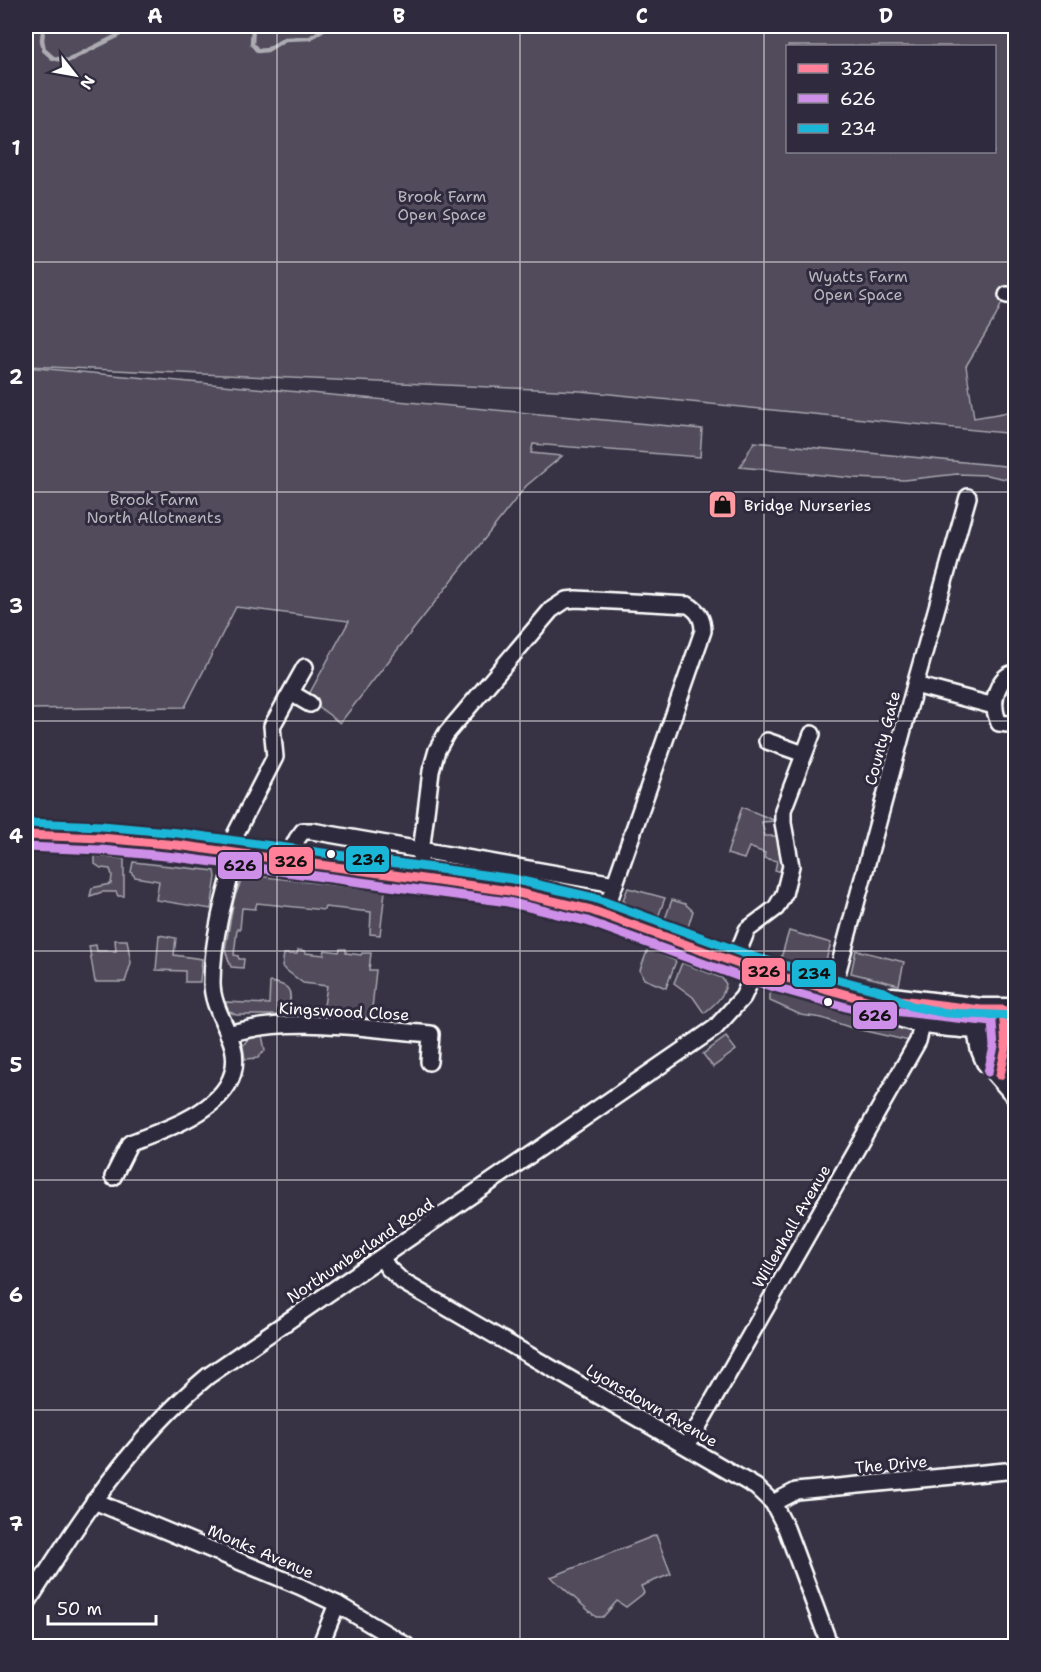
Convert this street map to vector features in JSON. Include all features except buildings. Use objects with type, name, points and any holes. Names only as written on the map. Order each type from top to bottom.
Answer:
[{"type":"main road","points":[[26,835],[91,837],[233,852],[418,877],[569,904],[734,962],[880,1004],[888,1011],[980,1019],[1010,1019],[1006,1056],[1000,1075]]},
{"type":"main road","points":[[980,1019],[982,1049],[987,1061],[1016,1094]]},
{"type":"street","name":"County Gate","points":[[833,989],[968,497]]},
{"type":"street","points":[[418,877],[430,771],[437,750],[446,734],[550,610],[566,600],[576,599],[688,605],[696,610],[703,620],[703,631],[604,915]]},
{"type":"street","points":[[113,1177],[130,1143],[178,1124],[209,1107],[230,1080],[235,1064],[233,1048],[218,1011],[212,983],[222,908],[236,833],[275,757],[272,726],[305,667]]},
{"type":"street","points":[[1016,673],[1011,673],[1001,681],[994,706],[999,723],[1016,726]]},
{"type":"street","points":[[915,685],[994,706]]},
{"type":"street","points":[[291,693],[310,704]]},
{"type":"street","points":[[734,962],[747,930],[776,909],[784,894],[791,866],[783,823],[783,810],[812,734]]},
{"type":"street","points":[[767,741],[804,754]]},
{"type":"street","points":[[287,859],[303,831],[422,849],[615,884]]},
{"type":"street","name":"Northumberland Road","points":[[26,1605],[94,1501],[129,1455],[180,1399],[208,1376],[715,1028],[743,998],[756,969]]},
{"type":"street","name":"Willenhall Avenue","points":[[687,1446],[918,1041],[926,1013]]},
{"type":"street","name":"Kingswood Close","points":[[228,1034],[266,1026],[302,1024],[431,1034],[429,1062]]},
{"type":"street","name":"Lyonsdown Avenue","points":[[382,1258],[388,1268],[403,1282],[756,1487],[773,1503],[786,1528],[830,1647]]},
{"type":"street","name":"The Drive","points":[[773,1503],[796,1491],[1016,1470]]},
{"type":"street","name":"Monks Avenue","points":[[94,1501],[245,1562],[337,1604],[407,1647]]},
{"type":"street","points":[[320,1647],[337,1604]]},
{"type":"green space","name":"Brook Farm Open Space","points":[[26,26],[1015,26],[1015,274],[996,316],[966,366],[974,418],[1015,411],[1015,434],[580,391],[26,366]]},
{"type":"green space","name":"Brook Farm North Allotments","points":[[26,367],[702,429],[700,457],[533,444],[531,453],[562,456],[526,486],[340,723],[307,698],[349,621],[236,607],[185,707],[26,709]]},
{"type":"green space","points":[[754,442],[1015,467],[1015,481],[987,475],[957,474],[904,480],[853,478],[740,467]]},
{"type":"green space","points":[[742,807],[776,821],[762,822],[765,836],[778,836],[782,856],[781,872],[775,870],[777,861],[764,858],[765,853],[749,847],[744,859],[727,854]]},
{"type":"green space","points":[[95,856],[124,859],[124,896],[118,896],[116,892],[102,892],[90,896],[92,888],[111,884],[110,869],[101,868],[95,864]]},
{"type":"green space","points":[[431,856],[590,884],[587,895],[435,866]]},
{"type":"green space","points":[[133,862],[215,871],[211,909],[156,900],[159,881],[135,877],[131,872]]},
{"type":"green space","points":[[249,875],[385,891],[380,935],[370,934],[371,912],[257,903],[255,909],[242,908],[234,955],[239,959],[244,959],[243,968],[231,967],[225,950],[234,899],[241,881]]},
{"type":"green space","points":[[628,888],[665,898],[658,917],[627,904],[623,900]]},
{"type":"green space","points":[[672,900],[685,904],[693,911],[688,927],[665,919]]},
{"type":"green space","points":[[789,931],[831,943],[823,970],[781,958]]},
{"type":"green space","points":[[159,935],[176,938],[174,955],[202,959],[200,982],[185,982],[185,971],[156,970]]},
{"type":"green space","points":[[115,940],[127,940],[131,963],[125,982],[95,982],[89,946],[96,945],[97,951],[116,951]]},
{"type":"green space","points":[[340,949],[346,949],[346,953],[361,955],[371,953],[369,970],[376,970],[371,1018],[323,1012],[327,986],[303,983],[282,967],[284,954],[297,954],[298,950],[324,955],[325,950],[339,952]]},
{"type":"green space","points":[[648,949],[676,961],[666,988],[644,979],[640,970]]},
{"type":"green space","points":[[856,950],[904,962],[899,985],[851,973]]},
{"type":"green space","points":[[682,963],[722,978],[726,984],[721,997],[704,1013],[693,997],[674,983]]},
{"type":"green space","points":[[270,982],[284,985],[290,992],[288,1015],[236,1015],[226,1010],[226,1002],[269,1004]]},
{"type":"green space","points":[[777,987],[882,1016],[908,1020],[915,1035],[909,1041],[852,1028],[822,1018],[801,1015],[770,1001],[770,990]]},
{"type":"green space","points":[[262,1035],[265,1050],[258,1058],[245,1059],[243,1046],[247,1040]]},
{"type":"green space","points":[[726,1037],[736,1050],[713,1067],[703,1054]]},
{"type":"green space","points":[[656,1535],[671,1574],[641,1586],[644,1593],[626,1607],[617,1601],[603,1617],[596,1617],[551,1577]]},
{"type":"waterway","points":[[46,26],[42,40],[44,50],[53,58],[67,61],[117,36],[129,26]]},
{"type":"waterway","points":[[253,26],[252,44],[258,51],[267,50],[285,39],[310,38],[328,26]]},
{"type":"transit line","name":"234","points":[[26,823],[102,826],[178,833],[513,879],[594,898],[754,957],[884,992],[911,1006],[946,1013],[1016,1016]]},
{"type":"transit line","name":"326","points":[[26,835],[101,838],[177,845],[510,891],[591,910],[750,968],[881,1004],[892,999],[981,1010],[1003,1010],[1006,1048],[1000,1075]]},
{"type":"transit line","name":"626","points":[[26,847],[101,850],[176,857],[508,902],[587,921],[746,979],[878,1016],[894,1011],[992,1022],[994,1047],[988,1072]]},
{"type":"place","name":"Bridge Nurseries","points":[[723,505]]},
{"type":"park label","name":"Wyatts Farm Open Space","points":[[858,285]]}]
